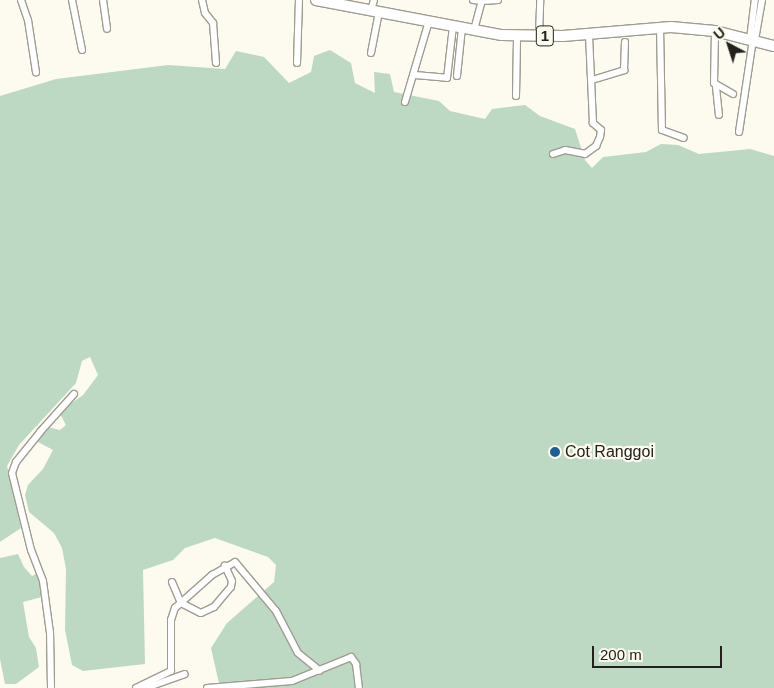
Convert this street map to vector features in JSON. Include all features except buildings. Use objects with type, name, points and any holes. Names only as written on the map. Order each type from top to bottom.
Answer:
[{"type":"highway","name":"1","points":[[316,0],[474,30],[516,36],[589,34],[660,27],[715,31],[753,39],[774,46]]},
{"type":"street","points":[[20,0],[28,20],[36,72]]},
{"type":"street","points":[[72,0],[82,50]]},
{"type":"street","points":[[103,0],[107,29]]},
{"type":"street","points":[[202,0],[203,9],[213,23],[216,63]]},
{"type":"street","points":[[297,63],[299,0]]},
{"type":"street","points":[[371,53],[375,11],[374,0]]},
{"type":"street","points":[[473,0],[498,0]]},
{"type":"street","points":[[540,0],[540,36]]},
{"type":"street","points":[[474,30],[482,1]]},
{"type":"street","points":[[739,132],[758,3]]},
{"type":"street","points":[[405,102],[415,74],[429,21]]},
{"type":"street","points":[[415,74],[446,78],[458,27]]},
{"type":"street","points":[[457,76],[458,27]]},
{"type":"street","points":[[660,27],[662,130],[684,138]]},
{"type":"street","points":[[715,31],[713,79],[720,116]]},
{"type":"street","points":[[553,154],[566,150],[584,154],[599,142],[601,130],[593,124],[589,34]]},
{"type":"street","points":[[516,36],[516,96]]},
{"type":"street","points":[[592,80],[624,70],[624,42]]},
{"type":"street","points":[[716,87],[733,94]]},
{"type":"street","points":[[51,688],[50,632],[43,581],[30,550],[12,473],[16,462],[74,394]]},
{"type":"street","points":[[136,688],[171,671],[171,620],[181,603],[225,566],[237,562],[276,611],[298,653],[320,671]]},
{"type":"street","points":[[172,582],[181,603],[197,613],[214,607],[231,587],[232,581],[225,566]]},
{"type":"street","points":[[207,688],[292,682],[351,657],[356,664],[359,688]]},
{"type":"street","points":[[146,688],[185,674]]},
{"type":"green space","points":[[330,50],[351,63],[355,83],[375,93],[374,72],[390,74],[394,92],[439,101],[450,111],[485,119],[492,109],[525,105],[540,116],[575,129],[585,160],[592,168],[603,157],[646,152],[661,144],[678,145],[699,154],[750,149],[774,156],[774,688],[220,688],[211,648],[227,623],[274,582],[276,565],[268,557],[215,538],[185,548],[173,560],[143,570],[145,664],[83,671],[72,665],[65,630],[66,569],[62,548],[54,533],[29,512],[25,495],[28,485],[43,469],[53,450],[38,442],[47,427],[60,430],[66,425],[59,412],[83,395],[98,375],[90,357],[82,361],[76,383],[19,445],[7,466],[21,528],[0,542],[0,96],[56,79],[168,65],[225,69],[236,51],[264,57],[289,83],[311,72],[314,56]]},
{"type":"green space","points":[[18,554],[24,567],[32,576],[36,574],[41,585],[42,597],[23,602],[29,637],[36,648],[39,667],[16,684],[5,684],[0,659],[0,558]]},
{"type":"place","name":"Cot Ranggoi","points":[[555,452]]}]
